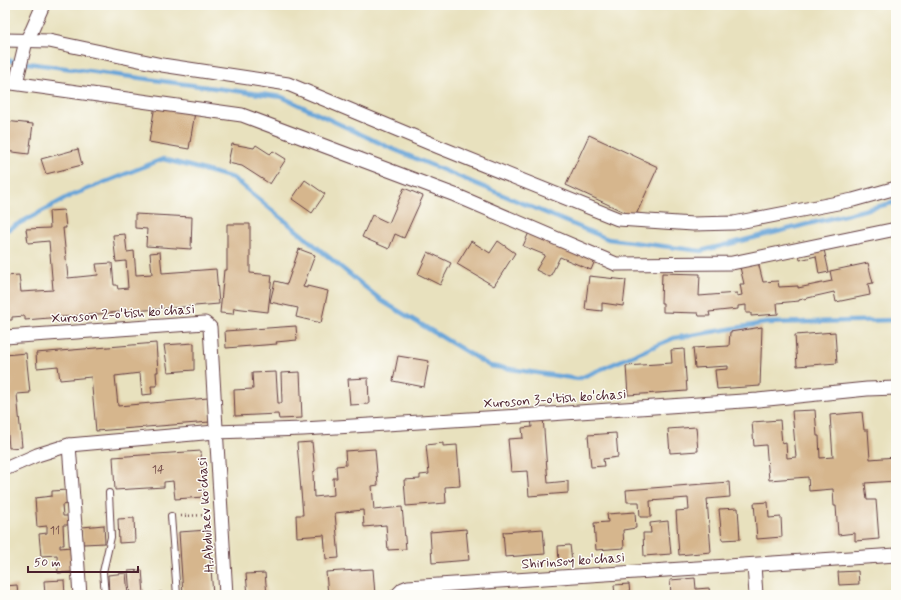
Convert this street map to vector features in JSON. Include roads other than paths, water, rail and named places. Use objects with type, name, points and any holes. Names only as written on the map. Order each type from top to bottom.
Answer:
[{"type":"street","points":[[43,5],[25,47],[13,81],[242,115],[454,195],[616,264],[732,263],[896,229]]},
{"type":"street","points":[[5,40],[25,47],[49,42],[162,65],[288,84],[438,147],[618,219],[693,224],[734,223],[853,200],[896,188]]},
{"type":"street","name":"Xuroson 2-o'tish ko'chasi","points":[[5,337],[205,323],[210,328],[215,432]]},
{"type":"street","name":"Xuroson 3-o'tish ko'chasi","points":[[5,468],[37,455],[69,445],[215,432],[303,429],[528,416],[758,400],[896,388]]},
{"type":"street","name":"H.Abdulaev ko'chasi","points":[[215,432],[226,595]]},
{"type":"street","points":[[69,445],[80,595]]},
{"type":"street","name":"Shirinsoy ko'chasi","points":[[397,595],[403,589],[408,587],[896,556]]},
{"type":"street","points":[[754,565],[756,595]]},
{"type":"lane","points":[[105,595],[103,572],[111,538],[109,493]]},
{"type":"lane","points":[[171,516],[177,595]]},
{"type":"waterway","points":[[5,60],[282,97],[388,147],[608,239],[701,251],[896,202]]},
{"type":"waterway","points":[[5,231],[70,196],[163,159],[233,178],[382,301],[490,366],[578,379],[674,338],[766,323],[896,320]]}]
